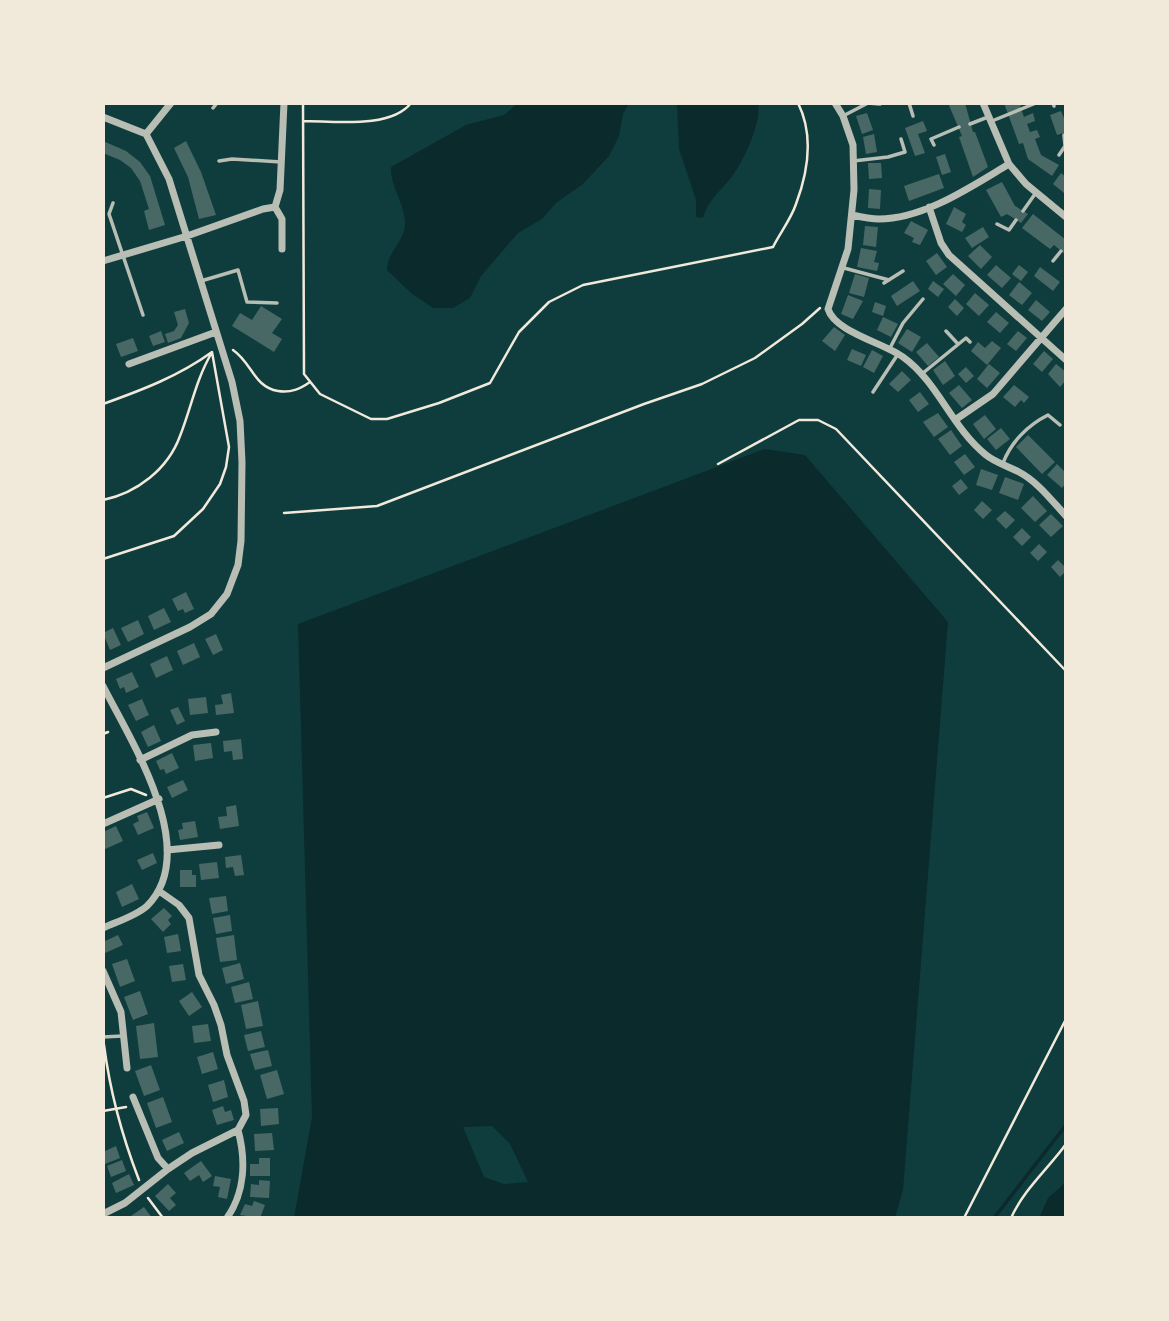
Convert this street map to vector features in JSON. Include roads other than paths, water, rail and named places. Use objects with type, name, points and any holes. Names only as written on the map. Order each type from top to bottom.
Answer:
[{"type":"street","points":[[146,134],[171,103]]},
{"type":"street","points":[[282,248],[282,219],[275,207],[280,190],[284,103]]},
{"type":"street","points":[[835,103],[843,116],[853,145],[852,215],[844,268],[828,309],[831,317],[898,354],[921,375],[954,420],[985,455],[1020,472],[1066,516]]},
{"type":"street","points":[[983,103],[1009,164],[1062,214],[1066,203]]},
{"type":"street","points":[[103,668],[190,627],[211,614],[227,594],[237,565],[240,541],[242,462],[240,421],[233,382],[169,179],[146,134],[104,119]]},
{"type":"street","points":[[852,215],[880,219],[929,207],[954,196],[1009,164]]},
{"type":"street","points":[[103,261],[275,207]]},
{"type":"street","points":[[929,207],[941,243],[949,254],[1066,360]]},
{"type":"street","points":[[954,420],[993,394],[1066,309]]},
{"type":"street","points":[[129,363],[216,332]]},
{"type":"street","points":[[103,686],[159,799],[167,850],[159,891],[145,908],[103,928]]},
{"type":"street","points":[[140,760],[192,735],[216,732]]},
{"type":"street","points":[[103,824],[159,799]]},
{"type":"street","points":[[167,850],[219,845]]},
{"type":"street","points":[[103,1214],[125,1203],[168,1168],[237,1130],[246,1115],[214,1005],[199,975],[189,918],[179,905],[159,891]]},
{"type":"street","points":[[103,971],[121,1012],[127,1068]]},
{"type":"street","points":[[135,1101],[159,1158],[168,1168]]},
{"type":"street","points":[[227,1218],[234,1208],[241,1188],[243,1171],[237,1130]]},
{"type":"lane","points":[[213,108],[217,103]]},
{"type":"lane","points":[[843,116],[868,103],[880,104]]},
{"type":"lane","points":[[909,103],[914,116]]},
{"type":"lane","points":[[970,124],[1035,103]]},
{"type":"lane","points":[[934,145],[931,139],[959,127]]},
{"type":"lane","points":[[1059,155],[1065,146],[1064,135]]},
{"type":"lane","points":[[853,161],[888,158],[905,152],[901,139]]},
{"type":"lane","points":[[219,161],[232,159],[281,162]]},
{"type":"lane","points":[[1023,211],[1037,192]]},
{"type":"lane","points":[[113,203],[110,214],[143,315]]},
{"type":"lane","points":[[997,224],[1009,230],[1016,220]]},
{"type":"lane","points":[[1053,261],[1061,251]]},
{"type":"lane","points":[[844,268],[887,282],[903,271]]},
{"type":"lane","points":[[201,281],[237,270],[247,302],[277,303]]},
{"type":"lane","points":[[890,350],[903,323],[923,299]]},
{"type":"lane","points":[[946,331],[958,344]]},
{"type":"lane","points":[[921,375],[966,338],[970,342]]},
{"type":"lane","points":[[873,391],[898,354]]},
{"type":"lane","points":[[1002,465],[1009,447],[1036,421],[1048,415],[1060,425]]},
{"type":"lane","points":[[103,1039],[124,1036]]},
{"type":"water","points":[[518,103],[629,103],[623,114],[619,136],[609,156],[583,184],[556,203],[542,219],[518,233],[481,276],[470,298],[453,308],[433,308],[411,293],[387,270],[405,223],[391,167],[466,125],[504,115]]},
{"type":"water","points":[[677,103],[758,103],[758,119],[752,139],[731,178],[709,204],[703,218],[696,217],[696,200],[679,149]]},
{"type":"water","points":[[765,449],[805,455],[948,622],[903,1190],[895,1218],[294,1218],[312,1117],[298,624]],"holes":[[[492,1126],[510,1144],[528,1182],[504,1184],[484,1177],[463,1127]]]},
{"type":"water","points":[[1066,1182],[1066,1218],[1039,1218],[1048,1198]]},
{"type":"waterway","points":[[994,1218],[1066,1125]]}]
